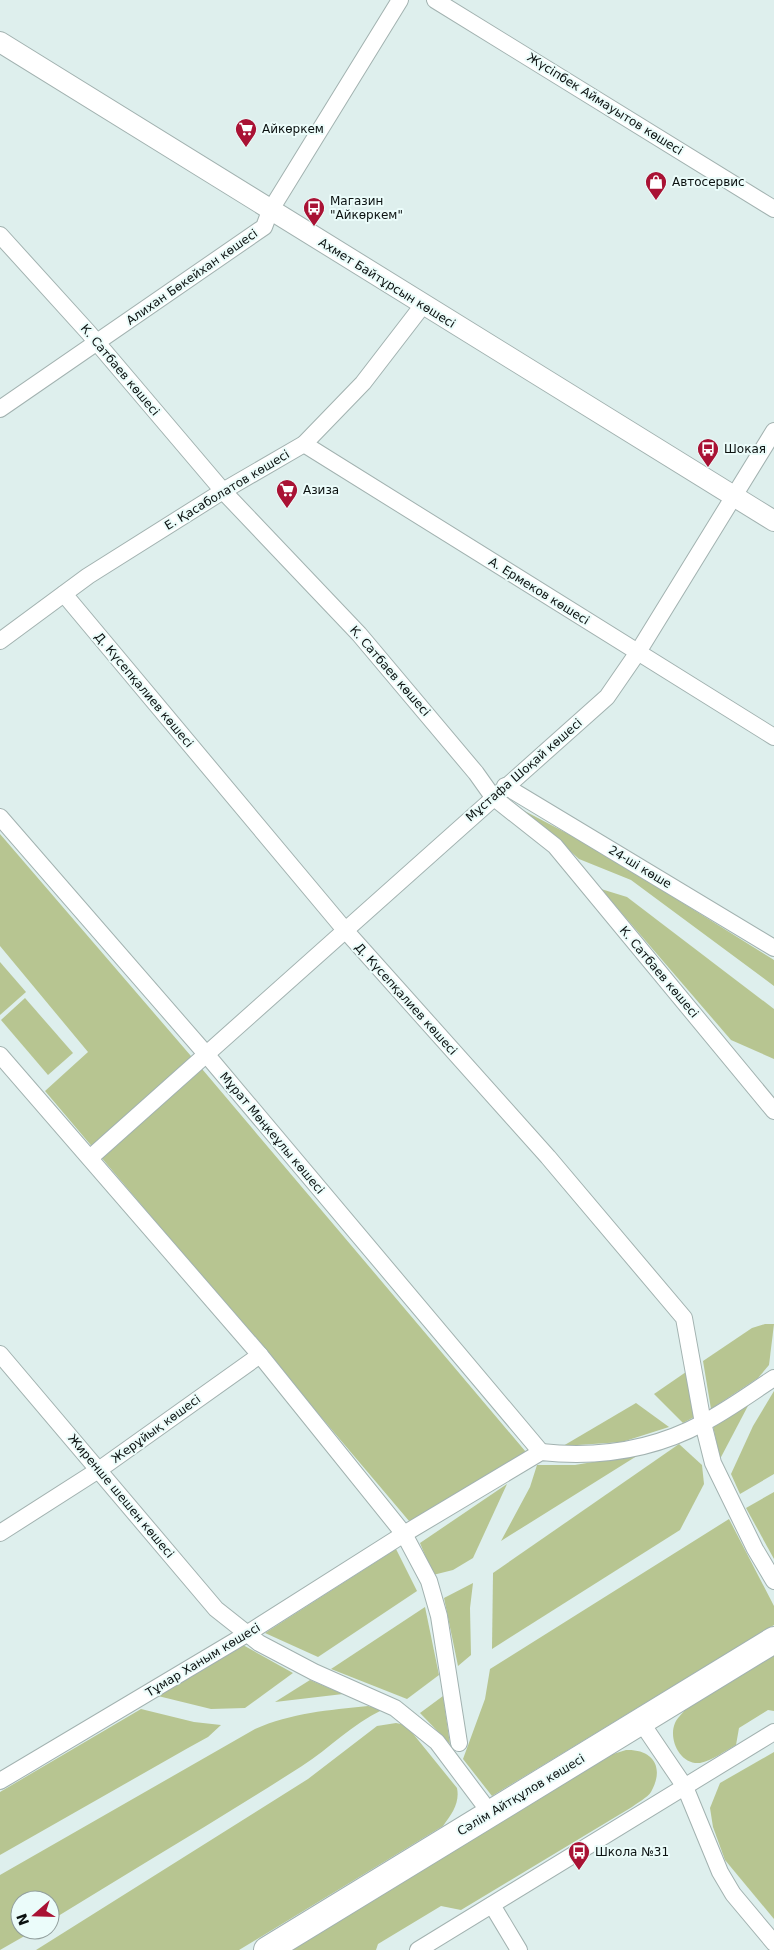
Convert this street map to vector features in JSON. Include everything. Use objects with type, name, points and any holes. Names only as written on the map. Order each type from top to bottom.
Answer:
[{"type":"highway","name":"Сәлім Айтқұлов көшесі","points":[[267,1950],[774,1640]]},
{"type":"street","name":"Алихан Бөкейхан көшесі","points":[[0,408],[264,227],[270,210],[400,0]]},
{"type":"street","name":"Жүсіпбек Аймауытов көшесі","points":[[435,0],[774,209]]},
{"type":"street","name":"Ахмет Байтұрсын көшесі","points":[[0,42],[774,521]]},
{"type":"street","name":"К. Сатбаев көшесі","points":[[0,235],[97,343],[223,491],[359,634],[476,773],[499,792],[555,846],[774,1112]]},
{"type":"street","name":"Е. Қасаболатов көшесі","points":[[0,641],[64,594],[223,491],[304,444],[363,383],[423,305]]},
{"type":"street","name":"Мұстафа Шоқай көшесі","points":[[90,1158],[607,697],[638,652],[774,431]]},
{"type":"street","name":"А. Ермеков көшесі","points":[[304,444],[774,737]]},
{"type":"street","name":"Д. Күсепқалиев көшесі","points":[[64,594],[345,930],[548,1157],[684,1318],[703,1423],[713,1463],[755,1549],[774,1580]]},
{"type":"street","name":"24-ші көше","points":[[499,792],[774,948]]},
{"type":"street","name":"Мұрат Мөңкеұлы көшесі","points":[[0,817],[206,1054],[541,1452]]},
{"type":"street","points":[[0,1055],[260,1355],[404,1534],[430,1581],[439,1616],[459,1743]]},
{"type":"street","name":"Жиренше шешен көшесі","points":[[0,1354],[100,1470],[216,1610],[245,1635],[314,1672],[396,1708],[437,1742],[491,1814]]},
{"type":"street","name":"Жерұйық көшесі","points":[[0,1533],[100,1470],[260,1355]]},
{"type":"street","points":[[541,1452],[564,1454],[629,1450],[659,1442],[703,1423],[774,1378]]},
{"type":"street","name":"Тұмар Ханым көшесі","points":[[0,1781],[245,1635],[404,1534],[541,1452]]},
{"type":"street","points":[[642,1722],[685,1787],[720,1872],[733,1894],[774,1943]]},
{"type":"street","points":[[418,1950],[774,1732]]},
{"type":"street","points":[[492,1905],[519,1950]]},
{"type":"green space","points":[[517,807],[593,847],[774,960],[774,986],[631,880],[579,859],[545,828]]},
{"type":"green space","points":[[0,834],[197,1063],[531,1458],[415,1528],[45,1091],[88,1052],[0,946]]},
{"type":"green space","points":[[601,889],[627,897],[774,1009],[774,1059],[731,1040]]},
{"type":"green space","points":[[0,962],[26,992],[0,1015]]},
{"type":"green space","points":[[25,998],[73,1053],[48,1075],[1,1020]]},
{"type":"green space","points":[[765,1324],[774,1324],[769,1365],[758,1378],[711,1409],[703,1361],[752,1328]]},
{"type":"green space","points":[[686,1372],[696,1416],[683,1423],[654,1394]]},
{"type":"green space","points":[[774,1391],[774,1474],[740,1494],[731,1474],[753,1426]]},
{"type":"green space","points":[[750,1402],[720,1459],[713,1426]]},
{"type":"green space","points":[[636,1403],[669,1427],[622,1442],[563,1446]]},
{"type":"green space","points":[[679,1444],[702,1465],[704,1484],[680,1530],[492,1649],[493,1573]]},
{"type":"green space","points":[[640,1454],[501,1541],[530,1487],[537,1465],[575,1465]]},
{"type":"green space","points":[[507,1484],[473,1558],[453,1570],[433,1575],[420,1543]]},
{"type":"green space","points":[[774,1492],[774,1559],[746,1508]]},
{"type":"green space","points":[[729,1519],[774,1606],[774,1625],[492,1796],[463,1759],[485,1699],[490,1669]]},
{"type":"green space","points":[[396,1549],[417,1591],[318,1657],[265,1633]]},
{"type":"green space","points":[[473,1583],[470,1608],[471,1655],[458,1666],[444,1598]]},
{"type":"green space","points":[[425,1607],[439,1675],[407,1699],[331,1669]]},
{"type":"green space","points":[[243,1645],[293,1673],[245,1708],[211,1709],[158,1696]]},
{"type":"green space","points":[[774,1655],[774,1711],[768,1710],[739,1728],[736,1745],[709,1760],[693,1763],[681,1755],[677,1750],[673,1729],[676,1721],[685,1710]]},
{"type":"green space","points":[[310,1680],[343,1694],[275,1702]]},
{"type":"green space","points":[[443,1696],[450,1744],[420,1713]]},
{"type":"green space","points":[[368,1706],[382,1710],[351,1729],[302,1766],[60,1915],[60,1890],[10,1890],[10,1940],[18,1940],[0,1950],[0,1875],[255,1729],[282,1719]]},
{"type":"green space","points":[[141,1709],[194,1722],[221,1725],[208,1737],[0,1855],[0,1792]]},
{"type":"green space","points":[[396,1723],[406,1725],[457,1788],[456,1803],[443,1826],[239,1950],[36,1950],[52,1940],[60,1940],[60,1935],[308,1779],[377,1726]]},
{"type":"green space","points":[[626,1750],[635,1750],[643,1753],[654,1761],[657,1775],[651,1792],[645,1798],[461,1910],[441,1906],[378,1944],[376,1950],[290,1950],[610,1755]]},
{"type":"green space","points":[[774,1752],[774,1919],[725,1860],[713,1827],[710,1808],[720,1783]]},
{"type":"place","name":"Айкөркем","points":[[246,148]]},
{"type":"place","name":"Автосервис","points":[[656,201]]},
{"type":"place","name":"Магазин \"Айкөркем\"","points":[[314,227]]},
{"type":"place","name":"Шокая","points":[[708,468]]},
{"type":"place","name":"Азиза","points":[[287,509]]},
{"type":"place","name":"Школа №31","points":[[579,1871]]}]
